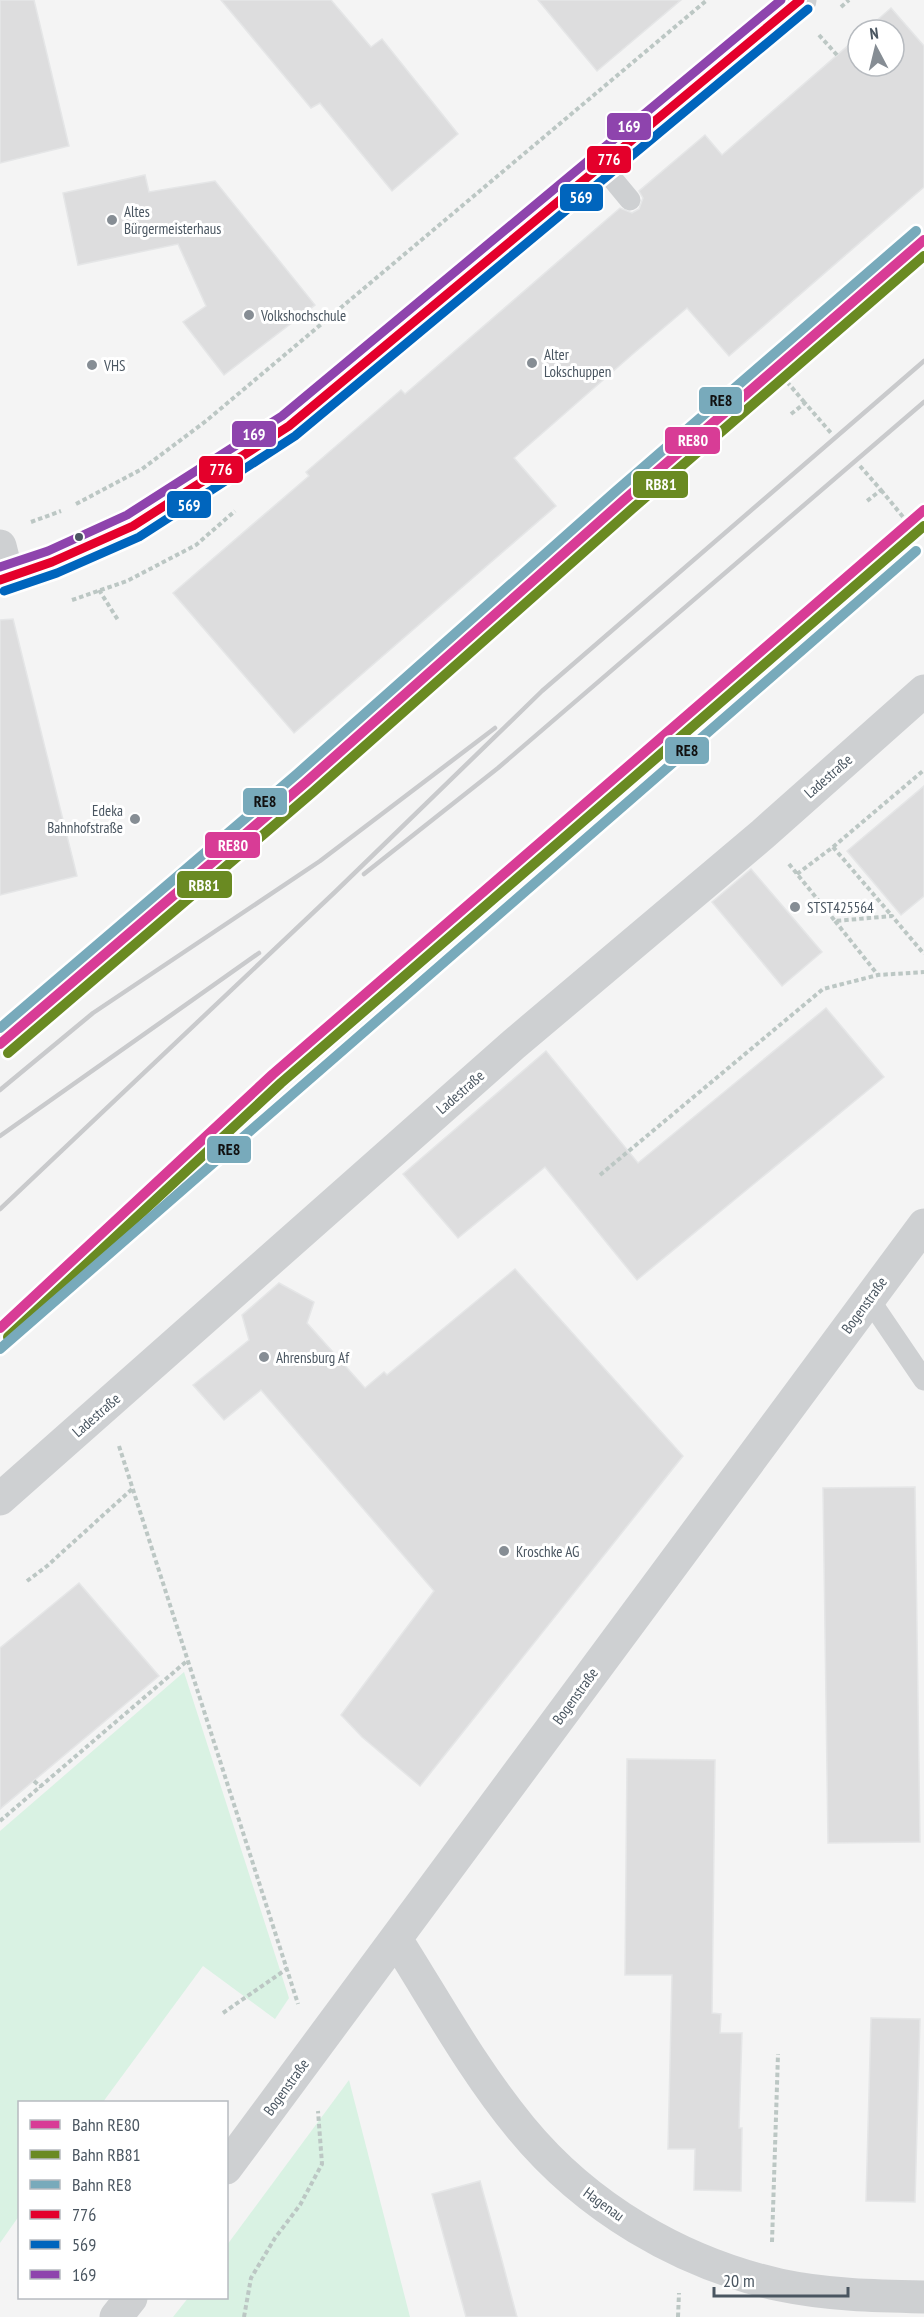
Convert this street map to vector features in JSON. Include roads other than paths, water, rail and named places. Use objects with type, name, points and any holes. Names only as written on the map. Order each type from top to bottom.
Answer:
[{"type":"street","points":[[0,546],[4,579],[52,562],[133,526],[289,426],[800,0]]},
{"type":"street","name":"Ladestraße","points":[[0,1499],[513,1045],[763,834],[924,691]]},
{"type":"street","name":"Bogenstraße","points":[[228,2165],[924,1225]]},
{"type":"street","name":"Hagenau","points":[[396,1939],[504,2106],[565,2173],[612,2211],[664,2243],[720,2267],[766,2281],[839,2294],[924,2296]]},
{"type":"street","points":[[116,2317],[129,2299]]},
{"type":"lane","points":[[602,165],[630,200]]},
{"type":"lane","points":[[869,1299],[924,1380]]},
{"type":"railway","points":[[0,1209],[335,892],[542,691],[924,361]]},
{"type":"railway","points":[[364,874],[498,768],[924,402]]},
{"type":"railway","points":[[0,1090],[93,1013],[320,861],[495,728]]},
{"type":"railway","points":[[0,1136],[259,953]]},
{"type":"rail line","name":"RE8","points":[[0,1028],[297,774],[616,491],[916,231]]},
{"type":"rail line","name":"RE80","points":[[0,1044],[305,783],[624,500],[924,240]]},
{"type":"rail line","name":"RB81","points":[[8,1053],[313,792],[632,509],[924,256]]},
{"type":"rail line","name":"RE80","points":[[0,1328],[273,1074],[924,510]]},
{"type":"rail line","name":"RB81","points":[[8,1337],[281,1083],[924,526]]},
{"type":"rail line","name":"RE8","points":[[0,1349],[916,551]]},
{"type":"place","name":"Altes Bürgermeisterhaus","points":[[112,220]]},
{"type":"place","name":"Volkshochschule","points":[[249,315]]},
{"type":"place","name":"Alter Lokschuppen","points":[[532,363]]},
{"type":"place","name":"VHS","points":[[92,365]]},
{"type":"place","name":"Edeka Bahnhofstraße","points":[[135,819]]},
{"type":"place","name":"STST425564","points":[[795,907]]},
{"type":"place","name":"Ahrensburg Af","points":[[264,1357]]},
{"type":"place","name":"Kroschke AG","points":[[504,1551]]}]
